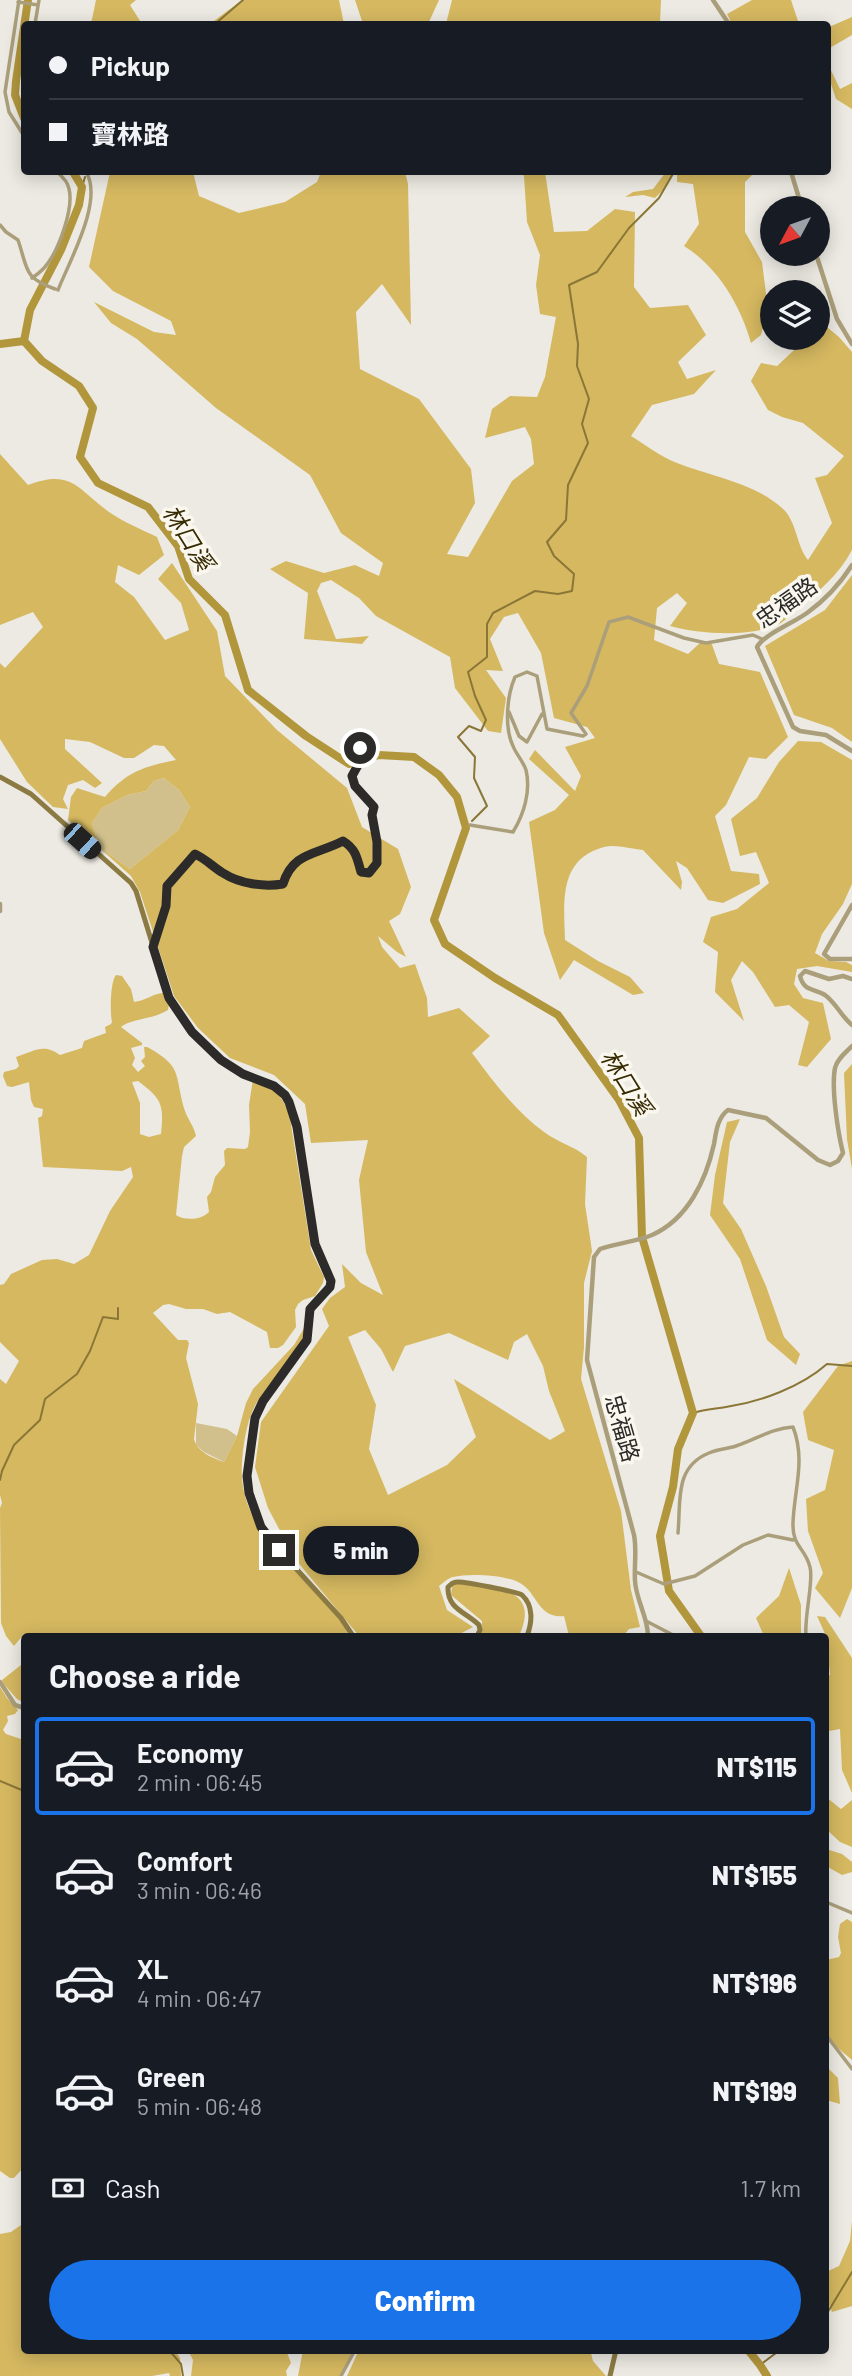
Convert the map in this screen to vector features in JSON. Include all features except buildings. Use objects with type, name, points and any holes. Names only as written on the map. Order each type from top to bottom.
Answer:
[{"type":"main road","points":[[0,778],[31,794],[131,883],[136,891],[169,998],[192,1032],[232,1069],[279,1089],[289,1102],[297,1127],[315,1244],[331,1281],[330,1287],[310,1309],[307,1340],[263,1401],[255,1418],[247,1476],[249,1493],[261,1527],[351,1633]]},
{"type":"main road","points":[[478,1633],[479,1625],[456,1609],[447,1596],[447,1587],[452,1583],[475,1584],[519,1593],[525,1598],[532,1620],[528,1633]]},
{"type":"main road","points":[[610,2376],[615,2354]]},
{"type":"street","points":[[713,0],[727,21]]},
{"type":"street","points":[[21,131],[9,112],[5,92],[19,1],[37,3],[35,21]]},
{"type":"street","points":[[32,278],[52,258],[69,212],[69,188],[60,175]]},
{"type":"street","points":[[0,225],[18,240],[27,271],[32,278],[56,289],[87,218],[91,186],[87,175]]},
{"type":"street","points":[[792,175],[798,196]]},
{"type":"street","points":[[820,266],[837,319],[852,344]]},
{"type":"street","name":"忠福路","points":[[852,565],[823,600],[758,643],[759,653],[793,727],[800,731],[826,735],[852,751]]},
{"type":"street","points":[[470,825],[513,832],[526,804],[526,770],[512,744],[508,712],[515,677],[527,672],[537,676],[547,730],[583,736],[586,734],[570,713],[587,686],[609,622],[628,617],[684,638],[706,643],[753,635],[762,639]]},
{"type":"street","points":[[508,712],[519,736],[527,742],[543,712]]},
{"type":"street","points":[[153,947],[166,906],[167,886],[195,854],[208,860],[224,874],[264,887],[283,884],[286,873],[296,860],[343,841],[356,852],[361,872],[369,873],[377,863],[377,842],[372,815],[374,807],[355,786],[352,776],[362,758],[360,748]]},
{"type":"street","points":[[0,904],[0,911]]},
{"type":"street","points":[[852,905],[824,954],[830,959],[852,959]]},
{"type":"street","points":[[852,979],[843,976],[829,979],[805,971],[800,976],[809,990],[823,994],[852,1024]]},
{"type":"street","name":"忠福路","points":[[648,1633],[637,1596],[634,1535],[587,1360],[594,1257],[600,1249],[652,1234],[686,1208],[696,1194],[709,1164],[720,1119],[728,1110],[766,1118],[818,1160],[830,1165],[838,1161],[843,1153],[839,1137],[835,1068],[852,1046]]},
{"type":"street","points":[[678,1533],[683,1476],[691,1463],[710,1452],[735,1447],[780,1428],[793,1427],[799,1453],[793,1540],[811,1569],[806,1633]]},
{"type":"street","points":[[635,1572],[664,1584],[695,1576],[743,1545],[768,1535],[793,1540]]},
{"type":"street","points":[[646,1621],[669,1633]]},
{"type":"street","points":[[0,1682],[15,1705],[21,1707]]},
{"type":"street","points":[[829,1903],[852,1913]]},
{"type":"street","points":[[829,2039],[852,2069]]},
{"type":"street","points":[[341,2376],[353,2354]]},
{"type":"shaded area","points":[[96,0],[136,0],[130,5],[140,21],[92,21]]},
{"type":"shaded area","points":[[242,0],[339,0],[343,21],[214,21]]},
{"type":"shaded area","points":[[355,0],[439,0],[429,21],[362,21]]},
{"type":"shaded area","points":[[452,0],[661,0],[660,21],[447,21]]},
{"type":"shaded area","points":[[752,0],[791,0],[798,21],[730,21],[727,14]]},
{"type":"shaded area","points":[[852,17],[852,35],[831,47],[831,26]]},
{"type":"shaded area","points":[[831,70],[840,89],[852,83],[852,109],[836,99],[831,84]]},
{"type":"shaded area","points":[[109,175],[194,175],[199,196],[239,213],[285,202],[317,182],[320,175],[406,175],[411,325],[382,284],[356,312],[360,369],[419,399],[471,469],[475,503],[447,554],[468,557],[512,481],[534,464],[531,439],[525,427],[485,438],[492,409],[510,396],[537,397],[545,377],[556,317],[540,314],[536,285],[540,255],[527,222],[523,175],[545,175],[554,232],[587,231],[615,209],[635,212],[634,287],[650,308],[688,305],[706,335],[678,362],[687,379],[716,370],[694,394],[652,405],[631,436],[671,460],[745,486],[771,499],[787,513],[808,560],[832,523],[815,478],[827,475],[844,456],[803,423],[768,410],[751,381],[761,363],[777,366],[794,350],[830,350],[830,330],[852,352],[852,550],[841,568],[786,619],[779,624],[754,631],[725,633],[670,626],[687,603],[677,593],[657,608],[654,640],[688,654],[702,641],[711,642],[719,664],[760,672],[788,737],[766,759],[749,757],[726,805],[715,816],[731,871],[759,874],[760,884],[723,903],[708,900],[687,868],[676,861],[682,882],[681,890],[643,850],[613,846],[589,853],[578,861],[567,884],[565,940],[630,977],[644,993],[633,995],[574,960],[560,980],[544,933],[529,822],[555,810],[569,795],[529,759],[535,750],[575,791],[581,776],[565,747],[595,738],[587,727],[554,718],[541,653],[518,613],[504,617],[490,639],[503,671],[486,670],[506,698],[501,733],[488,731],[455,688],[450,657],[376,616],[359,598],[331,580],[321,583],[317,591],[336,639],[369,636],[362,644],[304,639],[308,593],[270,569],[286,561],[324,573],[355,565],[379,576],[383,563],[341,533],[310,475],[216,408],[137,339],[111,323],[94,302],[154,332],[176,335],[171,321],[113,291],[89,267]]},
{"type":"shaded area","points":[[664,175],[671,175],[655,198],[643,195],[625,197],[633,192],[653,189]]},
{"type":"shaded area","points":[[677,175],[752,175],[745,182],[745,232],[760,258],[764,280],[760,280],[760,336],[751,343],[741,315],[726,288],[707,264],[684,246],[699,224],[693,184],[677,182]]},
{"type":"shaded area","points":[[0,454],[28,485],[55,479],[64,480],[114,516],[157,537],[164,555],[139,575],[118,565],[115,582],[134,597],[165,640],[189,630],[181,603],[158,579],[172,563],[217,631],[225,676],[277,730],[347,788],[362,827],[398,849],[411,887],[400,914],[389,921],[406,957],[378,936],[382,947],[400,968],[415,964],[427,998],[428,1017],[459,1008],[490,1036],[472,1053],[496,1085],[533,1124],[587,1157],[585,1204],[592,1251],[584,1283],[581,1379],[621,1511],[631,1590],[640,1627],[629,1629],[626,1633],[568,1633],[564,1616],[548,1613],[518,1582],[496,1576],[468,1575],[451,1578],[439,1586],[447,1610],[473,1627],[462,1633],[357,1633],[295,1559],[268,1508],[255,1467],[261,1422],[329,1326],[322,1309],[330,1298],[345,1287],[342,1264],[361,1283],[383,1295],[366,1252],[359,1180],[368,1140],[311,1143],[305,1104],[274,1075],[230,1058],[198,1028],[174,996],[140,892],[131,876],[68,820],[71,797],[77,788],[105,797],[137,771],[176,760],[164,746],[154,745],[134,758],[124,758],[90,742],[65,739],[65,749],[102,783],[95,788],[83,780],[68,785],[63,799],[68,809],[53,807],[27,782],[0,739],[0,663],[5,668],[43,627],[33,612],[0,625]],"holes":[[[164,778],[179,790],[190,807],[178,830],[130,869],[99,847],[92,823],[102,808],[127,795],[146,791],[154,781]],[[365,1330],[381,1349],[393,1372],[405,1346],[449,1333],[508,1360],[514,1342],[527,1334],[543,1366],[549,1391],[565,1431],[550,1440],[454,1379],[476,1437],[447,1465],[388,1495],[369,1449],[376,1405],[348,1337]]]},
{"type":"shaded area","points":[[852,575],[852,742],[832,728],[794,715],[765,646],[825,610]]},
{"type":"shaded area","points":[[798,741],[821,742],[852,760],[852,884],[843,904],[822,934],[815,953],[829,961],[852,965],[852,972],[817,966],[797,969],[794,984],[803,998],[823,1003],[831,1039],[807,1067],[798,1065],[809,1022],[789,1005],[775,1007],[753,972],[742,961],[731,980],[744,1021],[715,992],[718,952],[703,942],[711,917],[737,909],[769,883],[756,852],[740,856],[731,819],[757,798],[779,762]]},
{"type":"shaded area","points":[[164,778],[179,790],[190,807],[178,830],[130,869],[99,847],[92,823],[102,808],[127,795],[146,791],[154,781]]},
{"type":"shaded area","points":[[116,975],[122,976],[131,989],[134,1002],[164,993],[169,1004],[168,1010],[162,1013],[121,1027],[142,1043],[131,1048],[135,1058],[132,1065],[138,1072],[145,1066],[141,1061],[145,1057],[144,1047],[159,1054],[172,1067],[176,1073],[185,1111],[195,1132],[196,1136],[184,1147],[176,1215],[193,1219],[209,1212],[207,1197],[215,1177],[225,1165],[224,1151],[227,1148],[248,1147],[253,1079],[276,1089],[289,1112],[311,1250],[324,1277],[315,1296],[298,1304],[295,1310],[296,1327],[283,1345],[270,1348],[267,1332],[230,1312],[217,1314],[169,1304],[153,1313],[178,1340],[187,1340],[189,1343],[186,1358],[198,1404],[194,1439],[202,1451],[224,1462],[237,1436],[246,1403],[253,1389],[294,1345],[306,1325],[299,1345],[258,1400],[251,1416],[243,1450],[243,1485],[248,1506],[269,1542],[340,1620],[347,1633],[21,1633],[21,1638],[14,1646],[1,1623],[0,1379],[6,1384],[19,1361],[0,1342],[0,1285],[4,1284],[11,1274],[42,1260],[57,1259],[74,1264],[89,1255],[110,1211],[133,1177],[131,1167],[122,1171],[43,1167],[38,1118],[42,1116],[43,1109],[34,1107],[29,1082],[7,1086],[3,1076],[4,1072],[19,1066],[16,1057],[44,1049],[60,1055],[82,1048],[84,1041],[106,1033],[105,1027],[112,1022],[113,984]],"holes":[[[138,1081],[157,1098],[162,1116],[161,1134],[149,1137],[140,1134],[140,1103],[132,1082]]]},
{"type":"shaded area","points":[[852,1064],[852,1169],[847,1139],[844,1073]]},
{"type":"shaded area","points":[[740,1119],[730,1142],[723,1203],[741,1229],[766,1286],[784,1337],[800,1354],[796,1365],[767,1340],[740,1259],[710,1215],[715,1175],[727,1122]]},
{"type":"shaded area","points":[[852,1361],[852,1588],[840,1618],[815,1588],[823,1573],[808,1531],[806,1499],[825,1490],[834,1450],[808,1440],[803,1412],[838,1366]]},
{"type":"shaded area","points":[[196,1423],[227,1429],[237,1436],[224,1462],[196,1445]]},
{"type":"shaded area","points":[[789,1568],[801,1605],[801,1633],[763,1633],[756,1618],[779,1596]]},
{"type":"shaded area","points":[[456,1583],[498,1589],[519,1598],[524,1607],[520,1633],[477,1633],[482,1627],[482,1621],[451,1595],[452,1587]]},
{"type":"shaded area","points":[[817,1616],[825,1617],[852,1658],[852,1793],[842,1770],[840,1729],[829,1731],[829,1633],[825,1633]]},
{"type":"shaded area","points":[[21,1665],[21,1701],[17,1699],[2,1680]]},
{"type":"shaded area","points":[[0,1687],[18,1710],[7,1716],[8,1721],[3,1730],[6,1734],[21,1739],[21,2170],[14,2178],[0,2171]]},
{"type":"shaded area","points":[[829,1799],[841,1809],[852,1800],[852,1847],[840,1842],[829,1832]]},
{"type":"shaded area","points":[[829,1850],[842,1854],[852,1862],[852,1872],[842,1875],[829,1868]]},
{"type":"shaded area","points":[[847,1919],[852,1922],[852,2060],[829,2041],[829,1959],[839,1957],[841,1953],[838,1937],[840,1924]]},
{"type":"shaded area","points":[[829,2069],[838,2078],[840,2104],[829,2101]]},
{"type":"shaded area","points":[[852,2221],[852,2306],[832,2312],[829,2304],[829,2271],[839,2266],[850,2241]]},
{"type":"shaded area","points":[[21,2225],[21,2354],[178,2354],[181,2376],[170,2376],[169,2373],[152,2376],[0,2376],[0,2234],[11,2232]]},
{"type":"shaded area","points":[[190,2354],[288,2354],[291,2363],[286,2371],[287,2376],[191,2376],[193,2360]]},
{"type":"shaded area","points":[[302,2354],[351,2354],[341,2376],[298,2376]]},
{"type":"shaded area","points":[[357,2354],[591,2354],[593,2361],[606,2376],[347,2376]]},
{"type":"waterway","name":"林口溪","points":[[25,21],[28,0]]},
{"type":"waterway","points":[[218,21],[243,0]]},
{"type":"waterway","name":"林口溪","points":[[21,47],[15,95],[21,110]]},
{"type":"waterway","name":"林口溪","points":[[75,175],[82,187],[79,205],[61,250],[30,310],[24,341],[42,361],[79,386],[93,408],[80,457],[98,483],[148,507],[178,546],[189,579],[225,615],[248,690],[306,736],[349,764],[356,762]]},
{"type":"waterway","points":[[472,821],[487,806],[474,778],[475,757],[458,737],[469,726],[481,731],[486,720],[468,672],[487,657],[487,624],[493,613],[535,591],[558,594],[572,591],[574,574],[554,556],[547,542],[566,520],[568,485],[588,443],[582,424],[589,399],[577,366],[578,344],[569,285],[597,272],[629,228],[659,198],[672,175]]},
{"type":"waterway","name":"林口溪","points":[[82,187],[85,177]]},
{"type":"waterway","points":[[0,344],[24,341]]},
{"type":"waterway","name":"林口溪","points":[[365,759],[379,755],[414,757],[439,775],[457,797],[466,828],[434,920],[445,944],[495,978],[558,1015],[619,1100],[639,1138],[642,1237],[693,1413],[678,1449],[673,1487],[660,1536],[669,1591],[699,1633]]},
{"type":"waterway","points":[[0,1480],[14,1445],[40,1420],[45,1399],[77,1374],[90,1351],[103,1317],[118,1319],[118,1308]]},
{"type":"waterway","points":[[693,1413],[766,1397],[805,1380],[827,1364],[852,1366]]},
{"type":"waterway","points":[[0,1781],[21,1790]]},
{"type":"waterway","points":[[829,2310],[852,2272]]},
{"type":"waterway","points":[[172,2354],[181,2364],[183,2376]]},
{"type":"waterway","name":"林口溪","points":[[751,2354],[767,2376]]},
{"type":"waterway","points":[[760,2365],[775,2354]]},
{"type":"route","points":[[279,1550],[261,1527],[249,1493],[247,1476],[255,1418],[263,1401],[307,1340],[310,1309],[330,1287],[330,1275],[315,1244],[297,1127],[289,1102],[274,1086],[232,1069],[192,1032],[169,998],[153,947],[166,906],[167,886],[195,854],[208,860],[224,874],[264,887],[283,884],[286,873],[296,860],[343,841],[356,852],[361,872],[369,873],[377,863],[377,842],[372,815],[374,807],[355,786],[352,776],[362,758],[360,748]]}]
